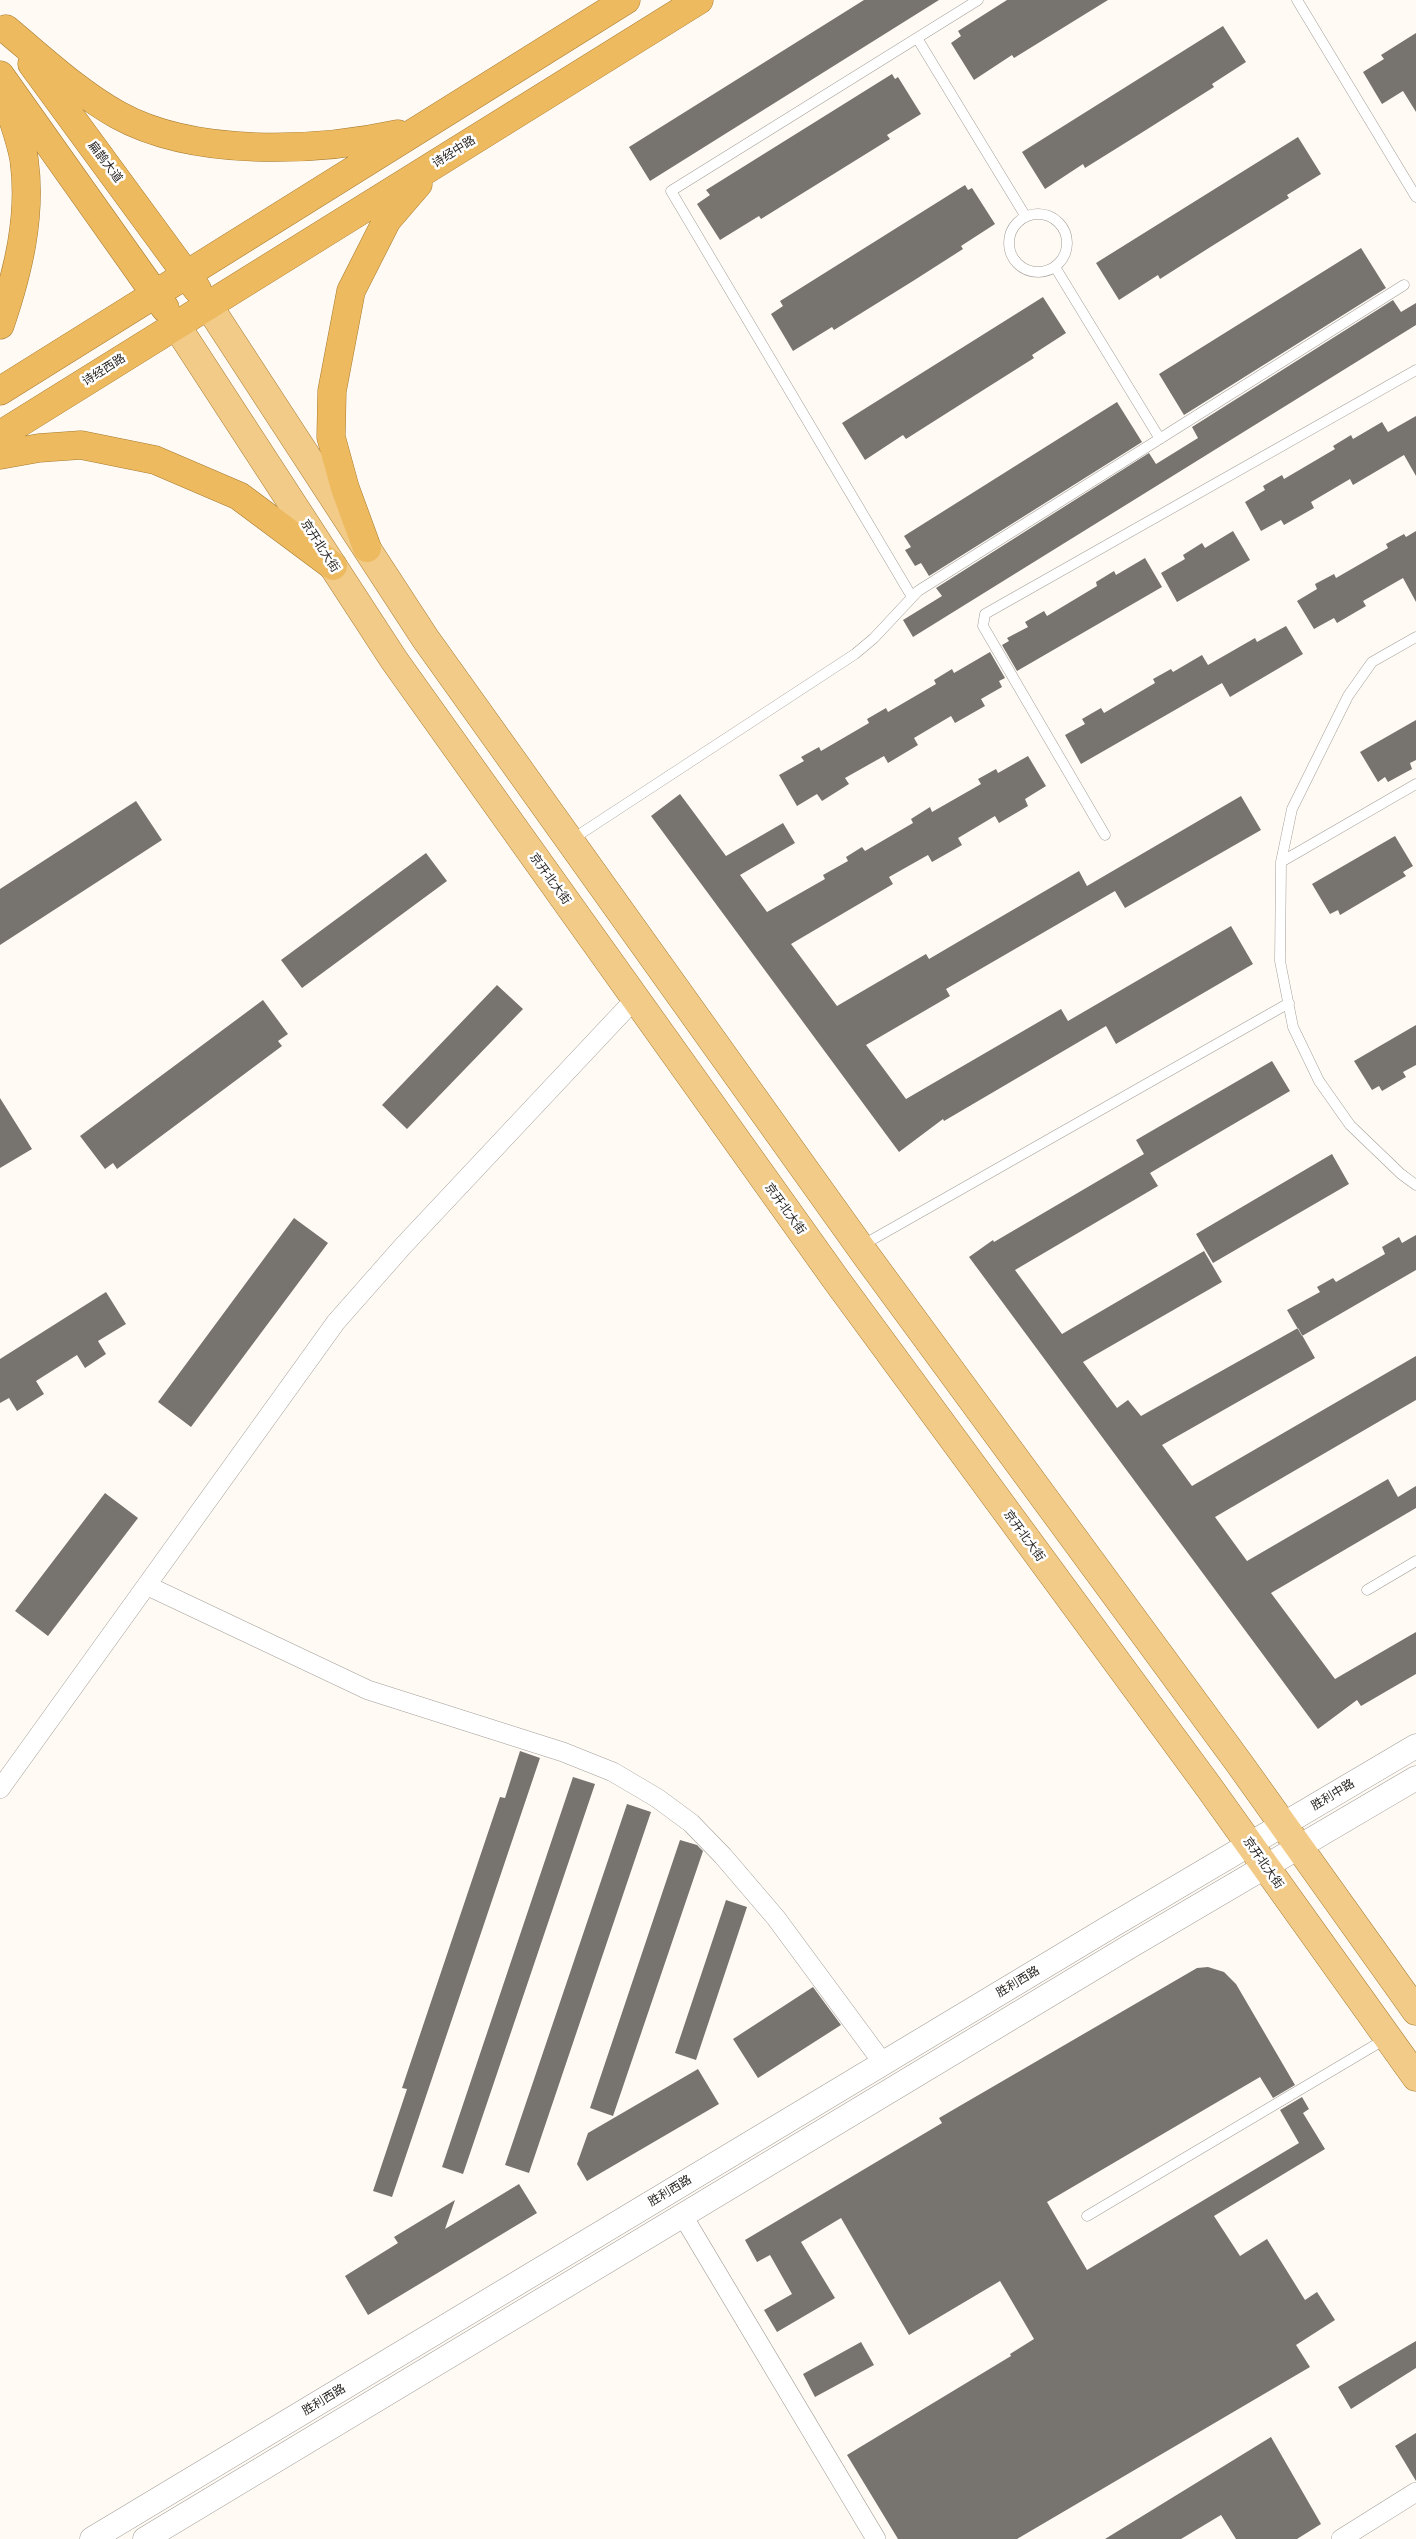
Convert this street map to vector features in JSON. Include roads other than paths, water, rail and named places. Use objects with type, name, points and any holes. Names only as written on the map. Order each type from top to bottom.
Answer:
[{"type":"highway","points":[[0,391],[626,0]]},
{"type":"highway","name":"诗经中路","points":[[208,305],[699,0]]},
{"type":"highway","points":[[3,25],[80,90],[119,116],[159,131],[226,147],[244,147],[358,142],[418,129]]},
{"type":"highway","name":"扁鹊大道","points":[[3,25],[208,305]]},
{"type":"highway","points":[[0,75],[176,325]]},
{"type":"highway","points":[[0,82],[24,159],[26,228],[15,281],[0,325]]},
{"type":"highway","points":[[367,548],[331,437],[334,382],[351,291],[387,220],[408,194],[442,160]]},
{"type":"highway","name":"诗经西路","points":[[0,434],[208,305]]},
{"type":"highway","points":[[0,455],[40,448],[81,445],[155,460],[239,496],[332,566]]},
{"type":"main road","points":[[208,305],[425,638],[860,1247],[1283,1824],[1416,2011]]},
{"type":"main road","name":"京开北大街","points":[[176,325],[394,660],[837,1281],[1265,1866],[1416,2078]]},
{"type":"street","points":[[0,1789],[148,1586],[336,1322],[403,1246],[636,999]]},
{"type":"street","points":[[148,1586],[368,1690],[563,1752],[613,1772],[657,1798],[691,1823],[776,1918],[883,2063]]},
{"type":"street","name":"胜利中路","points":[[1249,1844],[1416,1746]]},
{"type":"street","points":[[145,2539],[1265,1866],[1416,1778]]},
{"type":"street","name":"胜利西路","points":[[92,2539],[1249,1844]]},
{"type":"street","points":[[683,2216],[876,2539]]},
{"type":"street","points":[[1341,2539],[1416,2492]]},
{"type":"lane","points":[[912,597],[671,191],[978,0]]},
{"type":"lane","points":[[1297,0],[1416,197]]},
{"type":"lane","points":[[917,38],[1026,217]]},
{"type":"lane","points":[[1038,214],[1049,216],[1063,229],[1066,248],[1063,258],[1055,267],[1043,272],[1031,272],[1020,266],[1012,257],[1009,246],[1010,234],[1017,224],[1026,217],[1038,214]]},
{"type":"lane","points":[[1055,267],[1160,439]]},
{"type":"lane","points":[[570,841],[856,654],[874,638],[912,597],[1404,285]]},
{"type":"lane","points":[[1105,835],[983,626],[985,614],[1416,370]]},
{"type":"lane","points":[[1416,637],[1372,662],[1348,696],[1292,809],[1281,862],[1280,961],[1293,1028],[1319,1081],[1350,1125],[1401,1174],[1416,1185]]},
{"type":"lane","points":[[1281,862],[1416,784]]},
{"type":"lane","points":[[860,1247],[1289,1004]]},
{"type":"lane","points":[[1367,1590],[1416,1561]]},
{"type":"lane","points":[[1087,2216],[1388,2038]]}]
